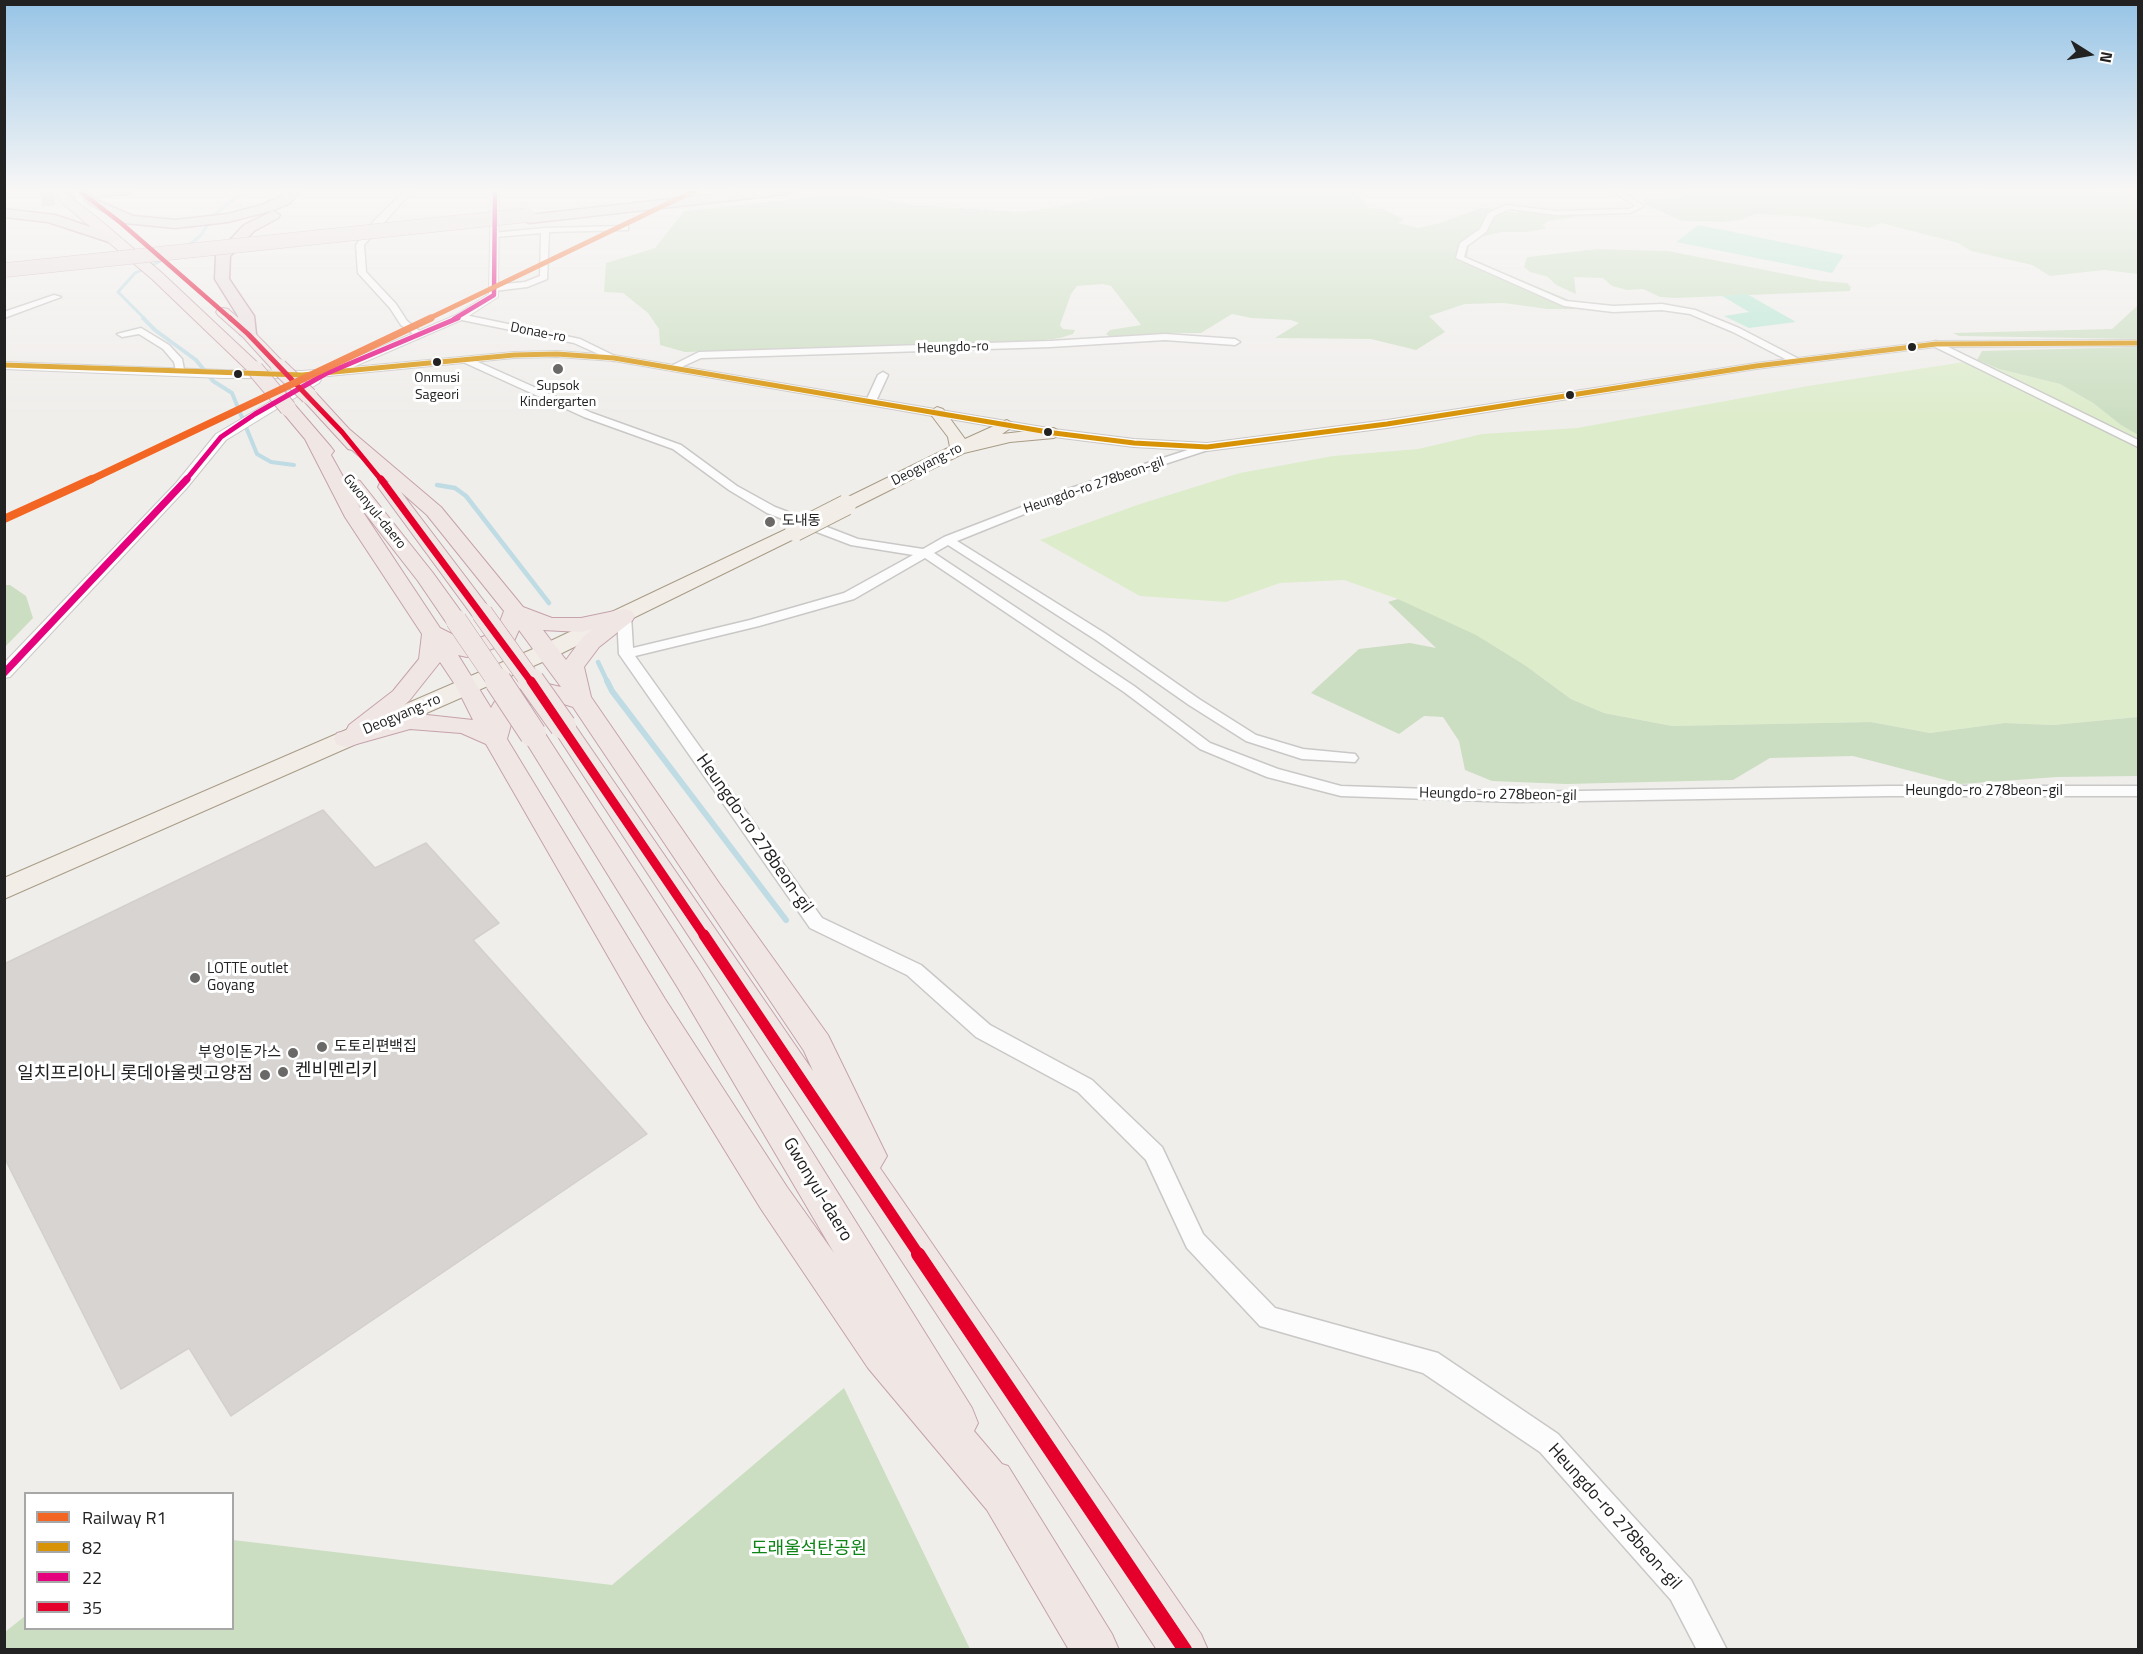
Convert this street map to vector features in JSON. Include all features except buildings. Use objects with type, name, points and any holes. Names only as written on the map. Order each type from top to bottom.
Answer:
[{"type":"highway","points":[[6,269],[24,267]]},
{"type":"highway","points":[[6,269],[26,273],[76,267]]},
{"type":"highway","name":"Gwonyul-daero","points":[[146,267],[255,369],[313,437],[426,577],[456,620],[548,730]]},
{"type":"highway","points":[[172,267],[248,334]]},
{"type":"highway","points":[[222,267],[222,279],[246,315],[248,334]]},
{"type":"highway","name":"Gwonyul-daero","points":[[248,334],[342,432],[396,498],[482,613],[689,980],[1096,1650]]},
{"type":"highway","points":[[342,432],[434,511],[548,651],[580,701],[817,1044],[882,1181],[935,1275]]},
{"type":"highway","points":[[313,437],[355,517],[468,686],[495,739],[654,1008],[774,1198],[882,1354],[1001,1495]]},
{"type":"highway","points":[[515,611],[549,625],[581,625],[624,616]]},
{"type":"highway","points":[[433,633],[467,650],[506,636],[515,611]]},
{"type":"highway","points":[[580,701],[572,666],[591,642],[624,616]]},
{"type":"highway","points":[[346,739],[401,696],[430,660],[433,633]]},
{"type":"highway","points":[[495,739],[504,706],[544,690],[580,701]]},
{"type":"highway","points":[[346,739],[409,721],[466,726],[495,739]]},
{"type":"highway","points":[[548,730],[935,1275],[1185,1650]]},
{"type":"main road","points":[[937,412],[956,437],[959,449],[1010,437],[1054,433]]},
{"type":"main road","name":"Deogyang-ro","points":[[4,890],[624,616],[1007,425]]},
{"type":"street","points":[[362,267],[362,273],[393,306],[404,323],[419,335]]},
{"type":"street","points":[[4,673],[181,486],[221,437],[255,414],[325,374],[460,318],[494,295],[494,267]]},
{"type":"street","points":[[494,288],[526,284],[544,277],[544,267]]},
{"type":"street","points":[[1481,267],[1564,303],[1613,309],[1662,307],[1692,312],[1737,330],[1796,361]]},
{"type":"street","points":[[4,315],[57,297]]},
{"type":"street","name":"Donae-ro","points":[[460,318],[577,341],[614,358]]},
{"type":"street","points":[[122,334],[141,331],[166,346],[179,361],[184,373]]},
{"type":"street","name":"Heungdo-ro","points":[[674,367],[699,356],[1050,344],[1165,337],[1235,342]]},
{"type":"street","points":[[4,365],[223,375],[325,374],[466,360],[558,354],[614,358],[674,367],[1054,433],[1134,443],[1207,447],[1387,424],[1796,361],[1936,344],[2139,343]]},
{"type":"street","points":[[1936,344],[2139,444]]},
{"type":"street","points":[[466,360],[588,415],[677,447],[733,489],[771,510],[855,542],[926,553]]},
{"type":"street","points":[[871,401],[883,375]]},
{"type":"street","name":"Heungdo-ro 278beon-gil","points":[[1207,447],[1075,490],[948,540],[849,596],[754,623],[626,654],[816,923],[914,970],[983,1031],[1084,1086],[1155,1154],[1195,1241],[1268,1318],[1429,1362],[1549,1443],[1681,1590],[1713,1650]]},
{"type":"street","points":[[948,540],[1101,637],[1194,702],[1251,738],[1302,754],[1350,758]]},
{"type":"street","name":"Heungdo-ro 278beon-gil","points":[[926,553],[1129,689],[1205,746],[1273,773],[1341,791],[1517,797],[1888,791],[2139,791]]},
{"type":"street","points":[[624,616],[626,654]]},
{"type":"green space","points":[[606,267],[1489,267],[1572,301],[1580,309],[1547,309],[1504,303],[1465,304],[1429,316],[1445,332],[1416,350],[1371,339],[1275,338],[1299,323],[1291,320],[1251,318],[1232,314],[1201,333],[1164,333],[1121,339],[1111,338],[1106,334],[1110,330],[1141,325],[1111,286],[1103,284],[1077,286],[1071,294],[1060,325],[1063,329],[1075,330],[1073,334],[1060,338],[1024,343],[685,352],[660,345],[659,329],[648,313],[623,293],[604,292]]},
{"type":"green space","points":[[1524,267],[1751,267],[1821,281],[1847,283],[1851,287],[1850,291],[1675,298],[1660,297],[1643,289],[1627,290],[1612,286],[1603,278],[1574,277],[1576,294],[1556,285],[1548,277],[1530,272]]},
{"type":"green space","points":[[1803,267],[1836,267],[1832,273]]},
{"type":"green space","points":[[2036,267],[2138,267],[2138,274],[2104,270],[2050,276]]},
{"type":"green space","points":[[1747,294],[1796,322],[1749,328],[1724,316],[1749,312],[1722,296]]},
{"type":"green space","points":[[2138,305],[2138,339],[1959,336],[1953,333],[2112,329]]},
{"type":"green space","points":[[2138,347],[2138,435],[2093,403],[2060,384],[1999,369],[1977,360],[1982,351]]},
{"type":"green space","points":[[1977,360],[1999,369],[2060,384],[2093,403],[2138,435],[2138,717],[2053,725],[2005,723],[1930,733],[1871,722],[1672,726],[1604,713],[1571,699],[1526,666],[1398,599],[1344,580],[1280,583],[1226,602],[1140,596],[1040,540],[1140,504],[1240,473],[1333,456],[1418,449],[1482,434],[1577,428],[1808,386]]},
{"type":"green space","points":[[5,585],[10,585],[26,596],[33,618],[5,647]]},
{"type":"green space","points":[[1398,599],[1476,635],[1526,666],[1571,699],[1604,713],[1672,726],[1871,722],[1930,733],[2005,723],[2053,725],[2138,717],[2138,776],[2057,777],[1961,784],[1853,756],[1770,758],[1733,780],[1566,784],[1492,781],[1465,770],[1459,741],[1443,717],[1424,716],[1399,734],[1311,693],[1359,649],[1410,643],[1436,648],[1388,602]]},
{"type":"green space","name":"도래울석탄공원","points":[[844,1388],[970,1649],[5,1649],[5,1632],[24,1617],[24,1630],[234,1630],[234,1540],[612,1585]]},
{"type":"waterway","points":[[145,319],[118,292],[135,273],[147,267]]},
{"type":"waterway","points":[[143,318],[155,330],[196,360],[213,381],[232,393],[257,454],[271,462],[294,465]]},
{"type":"waterway","points":[[437,485],[455,488],[466,496],[549,603]]},
{"type":"waterway","points":[[598,662],[608,683]]},
{"type":"waterway","points":[[608,683],[786,920]]},
{"type":"rail line","name":"R1","points":[[4,519],[180,439],[536,267]]},
{"type":"transit line","name":"35","points":[[172,267],[248,334],[342,432],[396,498],[482,613],[563,726],[1185,1650]]},
{"type":"transit line","name":"22","points":[[4,673],[181,486],[221,437],[255,414],[325,374],[460,317],[494,295],[494,267]]},
{"type":"transit line","name":"82","points":[[4,365],[302,375],[514,355],[557,354],[614,358],[1054,433],[1134,443],[1207,447],[1387,424],[1756,366],[1936,344],[2138,343]]},
{"type":"place","name":"Onmusi Sageori","points":[[437,362]]},
{"type":"place","name":"Supsok Kindergarten","points":[[558,369]]},
{"type":"place","name":"도내동","points":[[770,522]]},
{"type":"place","name":"LOTTE outlet Goyang","points":[[195,978]]},
{"type":"place","name":"도토리편백집","points":[[322,1047]]},
{"type":"place","name":"부엉이돈가스","points":[[293,1053]]},
{"type":"place","name":"켄비멘리키","points":[[283,1072]]},
{"type":"place","name":"일치프리아니 롯데아울렛고양점","points":[[265,1075]]}]
